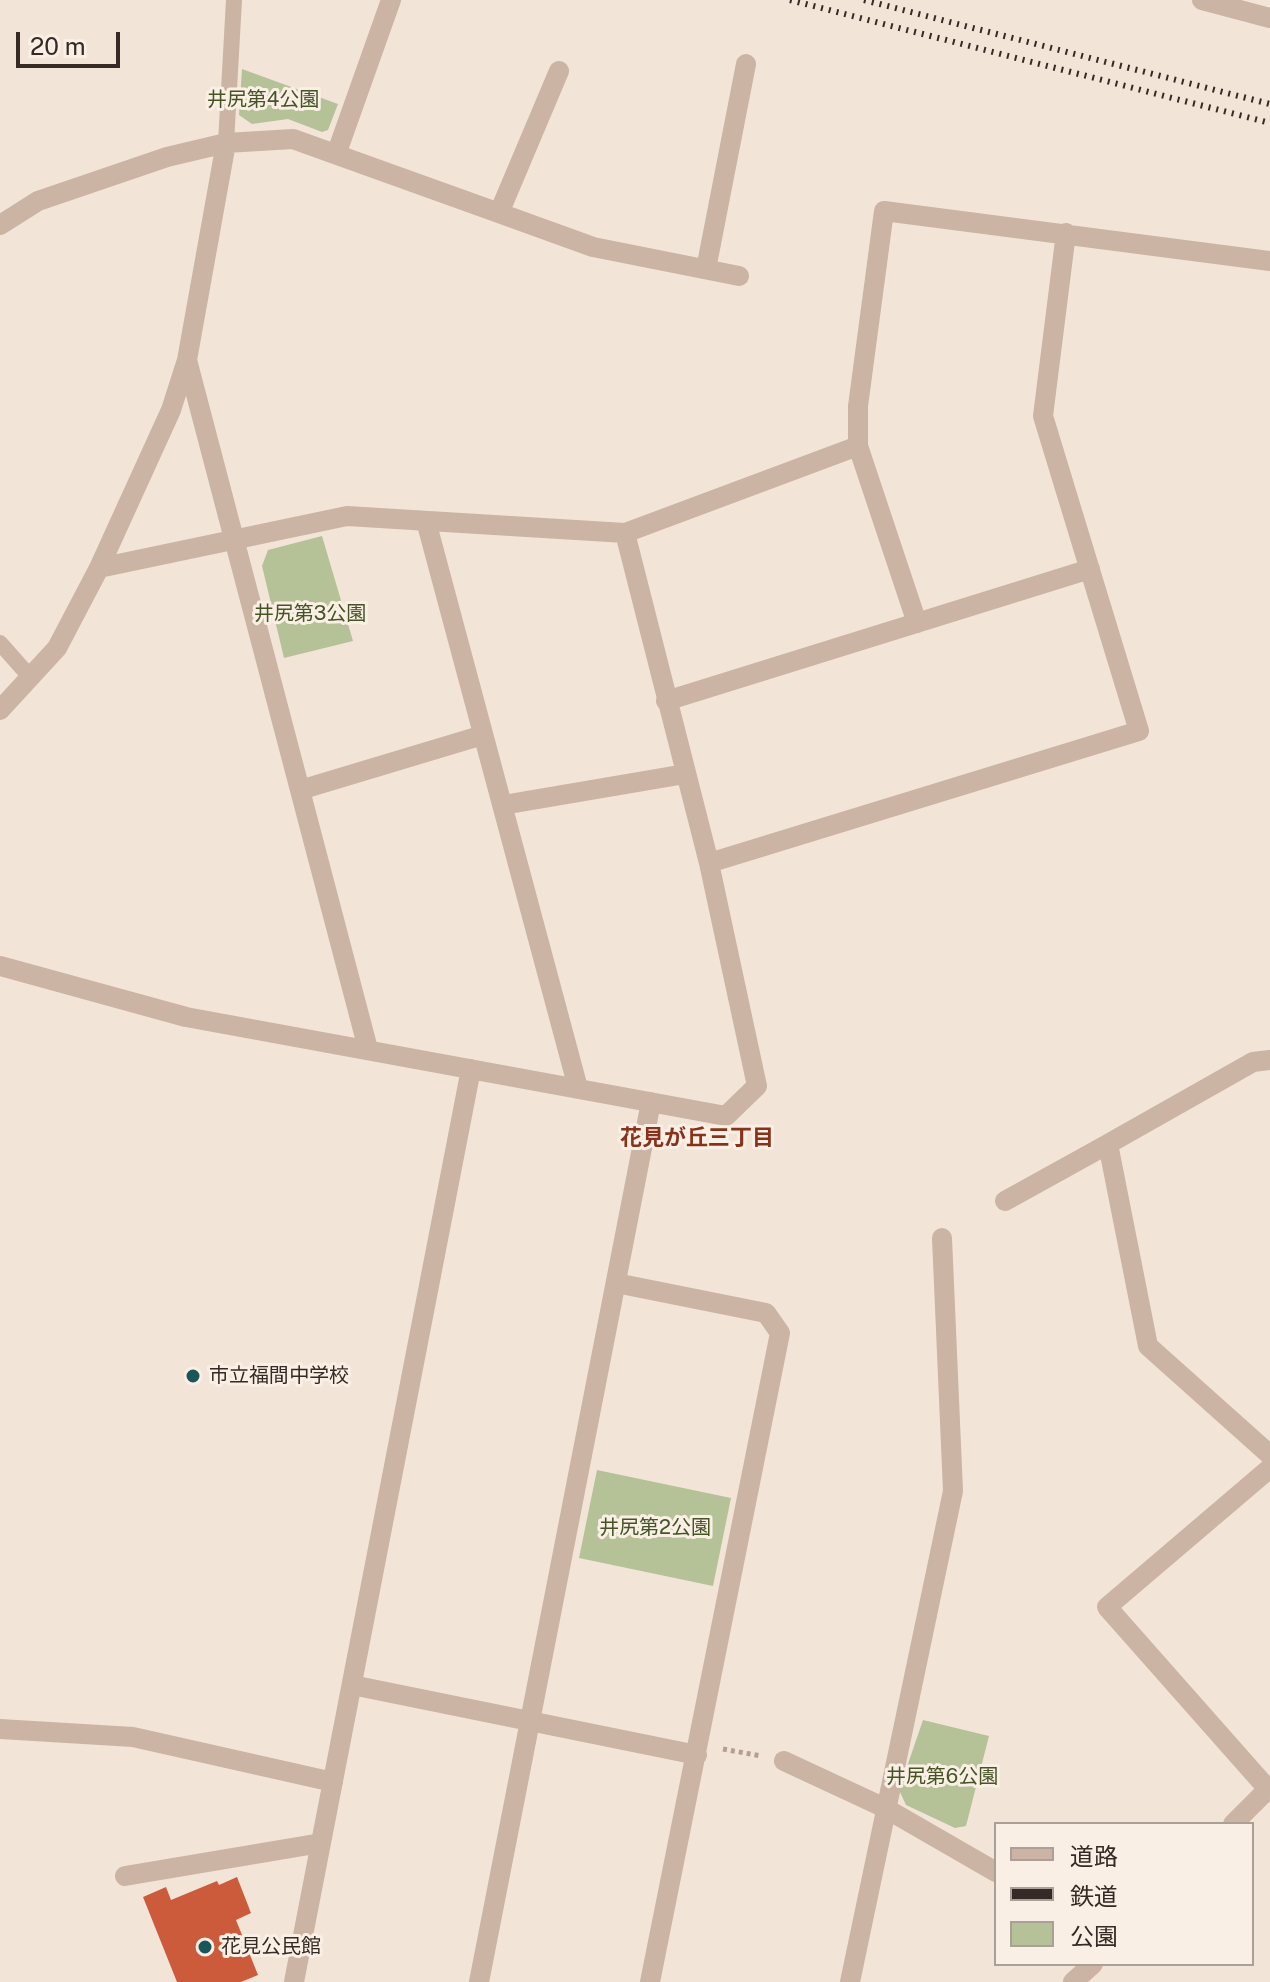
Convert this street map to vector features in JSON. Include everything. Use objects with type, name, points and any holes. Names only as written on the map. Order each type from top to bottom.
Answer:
[{"type":"street","points":[[337,152],[391,0]]},
{"type":"street","points":[[1202,0],[1270,18]]},
{"type":"street","points":[[706,269],[746,64]]},
{"type":"street","points":[[499,213],[559,71]]},
{"type":"street","points":[[0,225],[38,201],[167,157],[226,143],[293,139],[337,152],[593,247],[739,276]]},
{"type":"street","points":[[0,710],[57,648],[99,568],[171,410],[187,360],[226,143]]},
{"type":"street","points":[[917,623],[858,446],[858,406],[884,211],[1270,261]]},
{"type":"street","points":[[709,863],[1139,731],[1043,416],[1066,233]]},
{"type":"street","points":[[187,360],[368,1049]]},
{"type":"street","points":[[99,568],[347,516],[625,533],[858,446]]},
{"type":"street","points":[[426,521],[578,1088]]},
{"type":"street","points":[[0,966],[186,1017],[726,1116],[757,1086],[709,863],[625,533]]},
{"type":"street","points":[[666,701],[1090,569]]},
{"type":"street","points":[[300,790],[483,735]]},
{"type":"street","points":[[503,805],[685,774]]},
{"type":"street","points":[[1005,1201],[1253,1062],[1270,1060]]},
{"type":"street","points":[[294,1982],[471,1069]]},
{"type":"street","points":[[479,1982],[651,1102]]},
{"type":"street","points":[[1108,1144],[1148,1346],[1270,1455]]},
{"type":"street","points":[[850,1982],[953,1491],[942,1238]]},
{"type":"street","points":[[616,1283],[766,1313],[780,1333],[650,1982]]},
{"type":"street","points":[[1235,1822],[1269,1788],[1107,1607],[1270,1468]]},
{"type":"street","points":[[352,1685],[698,1750]]},
{"type":"street","points":[[0,1729],[133,1737],[333,1782]]},
{"type":"street","points":[[784,1761],[885,1808],[994,1871]]},
{"type":"street","points":[[125,1876],[321,1843]]},
{"type":"street","points":[[1073,1982],[1091,1966]]},
{"type":"lane","points":[[226,143],[234,0]]},
{"type":"lane","points":[[0,643],[31,678]]},
{"type":"path","points":[[698,1750],[784,1761]]},
{"type":"green space","name":"井尻第4公園","points":[[242,69],[338,104],[328,130],[322,132],[288,119],[252,124],[239,115]]},
{"type":"green space","name":"井尻第3公園","points":[[322,536],[353,641],[284,658],[262,566],[268,550]]},
{"type":"green space","name":"井尻第2公園","points":[[597,1470],[731,1498],[713,1586],[579,1558]]},
{"type":"green space","name":"井尻第6公園","points":[[923,1720],[989,1736],[966,1826],[955,1828],[906,1805],[899,1790]]},
{"type":"building","name":"花見公民館","points":[[237,1877],[251,1913],[236,1920],[258,1975],[241,1982],[177,1982],[143,1897],[166,1887],[171,1900],[217,1881],[219,1885]]},
{"type":"railway","points":[[790,0],[1270,123]]},
{"type":"railway","points":[[864,0],[1270,104]]},
{"type":"place","name":"市立福間中学校","points":[[193,1376]]},
{"type":"place","name":"花見公民館","points":[[205,1947]]},
{"type":"district","name":"花見が丘三丁目","points":[[697,1138]]}]
